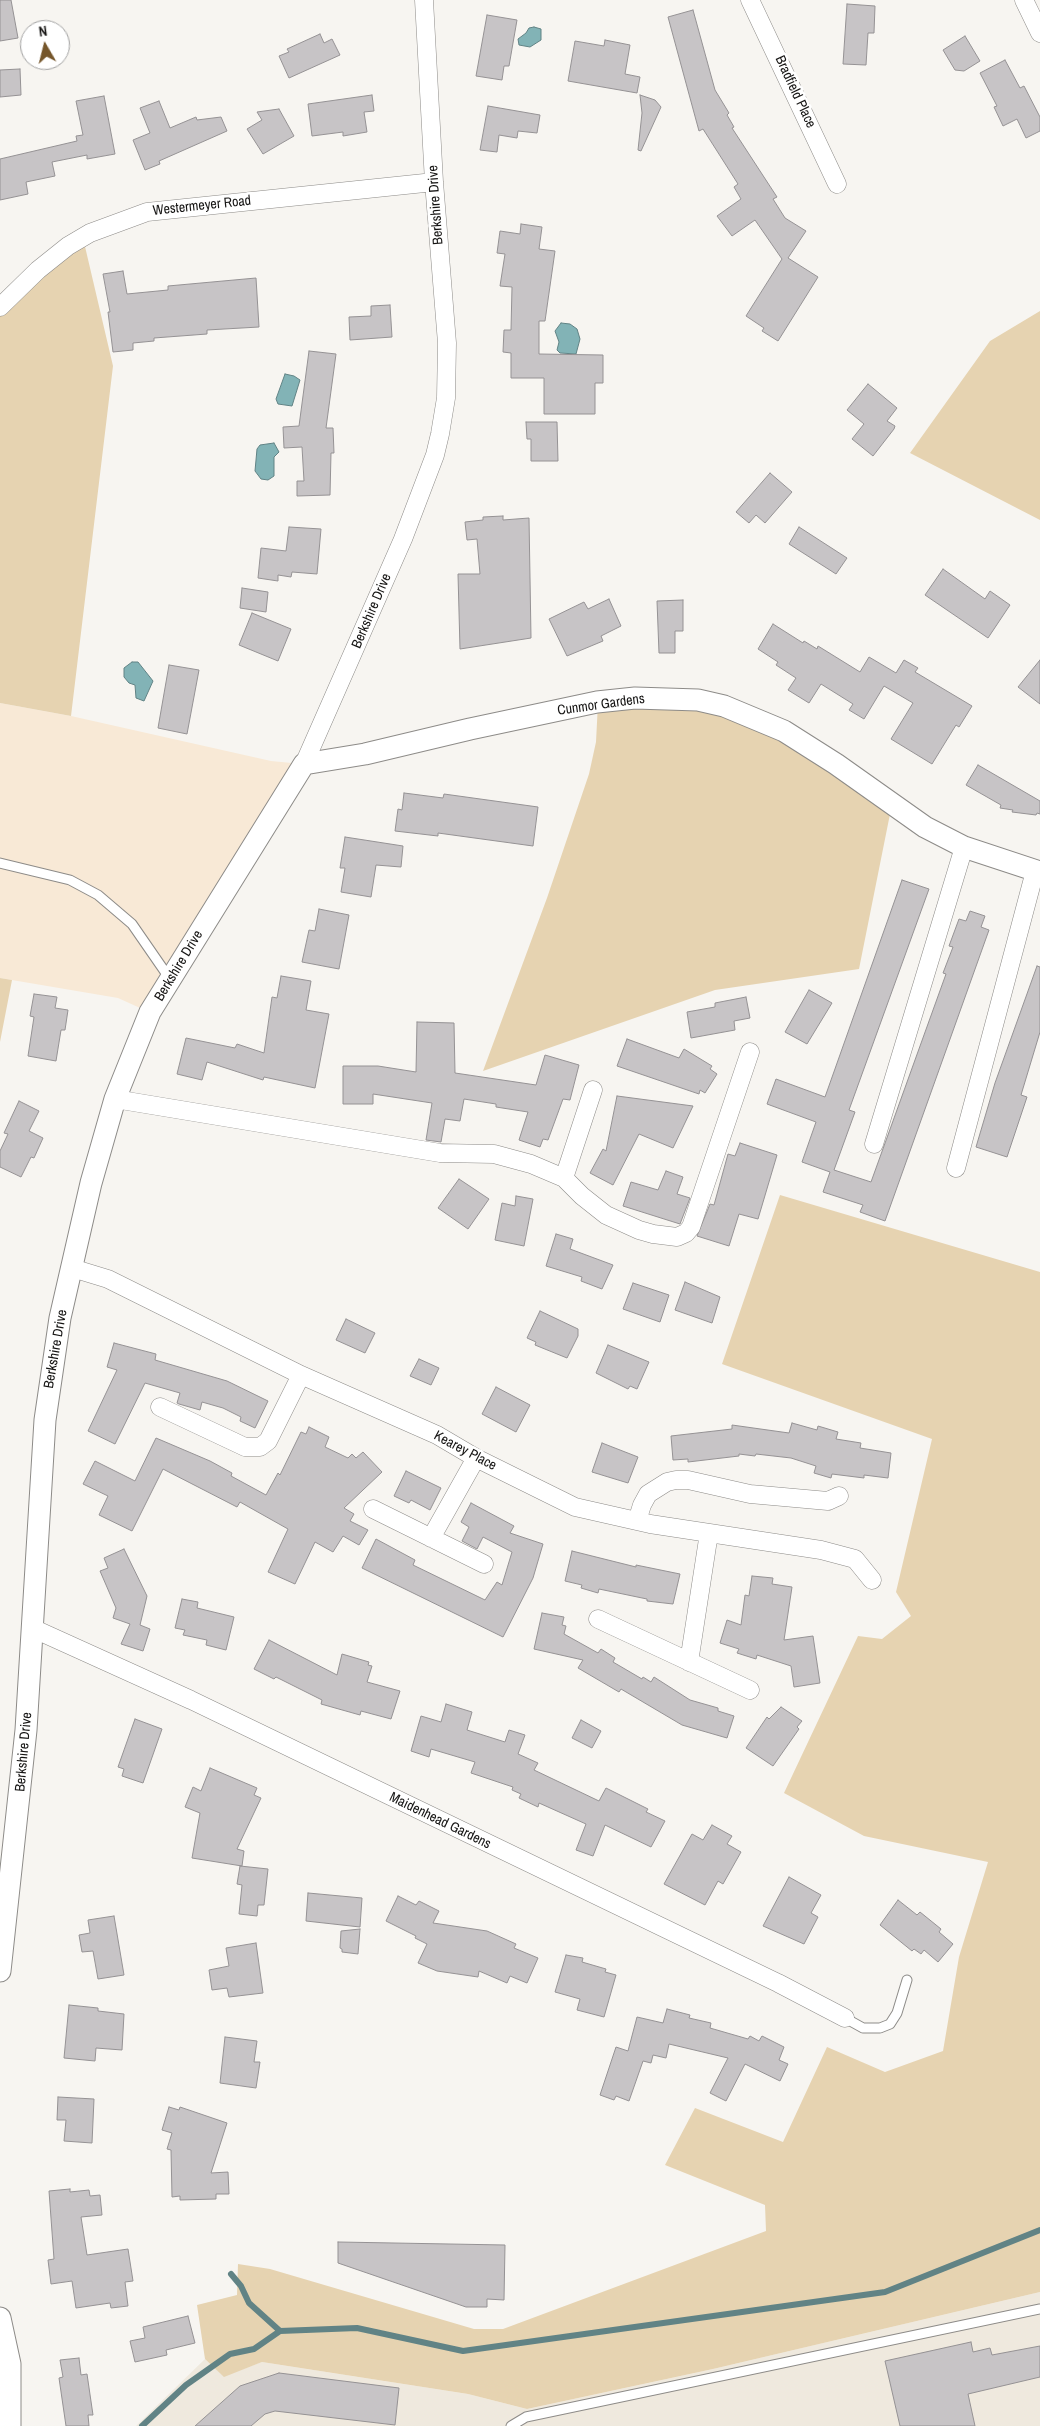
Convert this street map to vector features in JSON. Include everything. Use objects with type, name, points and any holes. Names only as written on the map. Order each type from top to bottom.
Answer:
[{"type":"street","name":"Berkshire Drive","points":[[0,1971],[25,1740],[45,1420],[60,1318],[91,1182],[115,1099],[140,1034],[170,979],[304,764],[403,539],[435,455],[440,434],[446,398],[447,343],[434,182],[424,0]]},
{"type":"street","name":"Bradfield Place","points":[[750,0],[837,184]]},
{"type":"street","points":[[1024,0],[1040,33]]},
{"type":"street","name":"Westermeyer Road","points":[[0,307],[38,270],[74,242],[114,223],[147,212],[434,182]]},
{"type":"street","name":"Cunmor Gardens","points":[[304,764],[365,754],[597,702],[635,698],[698,700],[724,706],[784,731],[836,764],[925,827],[964,847],[1038,871]]},
{"type":"street","points":[[874,1144],[964,847]]},
{"type":"street","points":[[956,1168],[1038,871]]},
{"type":"street","points":[[115,1099],[440,1153],[494,1154],[531,1164],[564,1178],[582,1196],[614,1218],[653,1234],[677,1236],[686,1234],[691,1227],[750,1052]]},
{"type":"street","points":[[564,1178],[593,1090]]},
{"type":"street","name":"Kearey Place","points":[[72,1268],[108,1279],[301,1375],[436,1435],[476,1458],[575,1507],[637,1521],[821,1550],[855,1559],[872,1580]]},
{"type":"street","points":[[160,1407],[245,1447],[260,1447],[268,1441],[301,1375]]},
{"type":"street","points":[[431,1538],[476,1458]]},
{"type":"street","points":[[637,1521],[648,1494],[666,1482],[676,1480],[688,1480],[750,1494],[828,1501],[839,1496]]},
{"type":"street","points":[[373,1509],[484,1564]]},
{"type":"street","points":[[689,1662],[708,1533]]},
{"type":"street","points":[[598,1619],[750,1690]]},
{"type":"street","name":"Maidenhead Gardens","points":[[32,1628],[190,1700],[845,2018]]},
{"type":"street","points":[[0,2318],[10,2364],[10,2426]]},
{"type":"lane","points":[[0,863],[70,880],[98,895],[132,924],[170,979]]},
{"type":"lane","points":[[845,2018],[863,2028],[880,2028],[890,2024],[897,2013],[907,1980]]},
{"type":"lane","points":[[511,2426],[526,2417],[1040,2309]]},
{"type":"shaded area","points":[[83,238],[113,366],[71,716],[0,703],[0,308]]},
{"type":"shaded area","points":[[1040,311],[1040,520],[910,453],[990,341]]},
{"type":"shaded area","points":[[0,703],[71,716],[271,761],[302,764],[149,1012],[118,998],[0,978]]},
{"type":"shaded area","points":[[598,703],[726,708],[892,804],[859,969],[715,990],[483,1071],[547,898],[589,774],[596,742]]},
{"type":"shaded area","points":[[0,978],[12,980],[0,1042]]},
{"type":"shaded area","points":[[780,1195],[1040,1272],[1040,2292],[713,2369],[527,2409],[468,2394],[262,2362],[224,2377],[205,2359],[197,2305],[237,2295],[238,2264],[270,2269],[474,2329],[503,2329],[766,2231],[765,2205],[665,2165],[695,2108],[783,2142],[827,2047],[885,2072],[943,2051],[959,1957],[988,1862],[864,1836],[784,1793],[858,1636],[882,1639],[911,1616],[896,1592],[932,1439],[722,1364]]},
{"type":"shaded area","points":[[1040,2292],[1040,2426],[136,2426],[205,2359],[224,2376],[262,2362],[468,2394],[527,2409],[713,2369]]},
{"type":"water","points":[[529,28],[541,29],[541,40],[530,47],[519,45],[518,39]]},
{"type":"water","points":[[561,323],[570,324],[577,329],[580,339],[576,354],[560,353],[557,350],[559,342],[555,331]]},
{"type":"water","points":[[285,374],[300,380],[292,406],[278,404],[276,399]]},
{"type":"water","points":[[274,443],[279,452],[274,457],[274,476],[268,480],[261,479],[255,471],[257,449],[260,445]]},
{"type":"water","points":[[132,662],[138,662],[153,681],[144,701],[136,698],[135,685],[129,683],[124,677],[124,668]]},
{"type":"building","points":[[0,0],[11,0],[18,38],[0,41]]},
{"type":"building","points":[[847,4],[875,6],[874,33],[868,33],[866,65],[843,64]]},
{"type":"building","points":[[693,10],[715,90],[729,113],[727,115],[734,127],[732,128],[777,197],[773,199],[785,218],[806,231],[788,258],[818,277],[778,341],[762,331],[764,328],[746,316],[782,259],[755,220],[732,236],[717,216],[741,199],[734,187],[738,184],[703,129],[699,131],[668,17]]},
{"type":"building","points":[[487,15],[517,20],[509,66],[504,66],[502,80],[476,76]]},
{"type":"building","points":[[320,34],[324,43],[332,39],[340,55],[289,78],[279,56],[289,52],[287,49]]},
{"type":"building","points":[[965,36],[980,61],[964,71],[955,70],[943,50]]},
{"type":"building","points":[[605,40],[630,45],[625,74],[640,77],[637,93],[568,81],[575,41],[604,46]]},
{"type":"building","points":[[1005,60],[1020,88],[1024,86],[1040,117],[1040,131],[1026,138],[1017,119],[1003,126],[994,107],[997,106],[980,73]]},
{"type":"building","points":[[20,69],[21,95],[0,97],[0,70]]},
{"type":"building","points":[[372,95],[374,111],[364,112],[367,132],[343,136],[343,132],[312,136],[308,104]]},
{"type":"building","points":[[640,95],[655,100],[661,107],[641,151],[638,150],[642,113]]},
{"type":"building","points":[[104,96],[115,154],[87,159],[87,155],[52,162],[55,176],[26,182],[28,194],[0,200],[0,159],[77,141],[76,136],[83,135],[76,101]]},
{"type":"building","points":[[159,101],[170,128],[196,117],[197,120],[221,117],[227,131],[159,161],[160,164],[145,170],[133,140],[150,133],[140,108]]},
{"type":"building","points":[[488,106],[540,115],[537,133],[518,131],[517,138],[499,135],[497,152],[480,150]]},
{"type":"building","points":[[279,109],[294,136],[263,154],[247,129],[262,120],[257,112]]},
{"type":"building","points":[[521,224],[542,227],[539,249],[555,251],[545,321],[539,321],[539,354],[603,355],[603,383],[595,383],[595,414],[544,414],[544,378],[511,378],[511,353],[503,352],[504,330],[511,330],[512,287],[500,286],[505,254],[497,253],[500,231],[520,234]]},
{"type":"building","points":[[123,271],[127,294],[168,290],[168,286],[256,278],[259,327],[207,330],[207,334],[154,338],[154,341],[133,343],[133,350],[113,352],[108,312],[110,312],[103,274]]},
{"type":"building","points":[[390,305],[392,337],[350,340],[349,317],[371,316],[371,306]]},
{"type":"building","points":[[309,351],[336,354],[326,428],[333,428],[334,453],[331,453],[330,495],[297,496],[297,481],[304,481],[302,447],[284,448],[283,427],[299,426]]},
{"type":"building","points":[[868,384],[897,408],[887,421],[895,426],[894,429],[873,456],[852,439],[864,424],[847,410]]},
{"type":"building","points":[[526,422],[557,422],[558,461],[531,461],[531,439],[527,439]]},
{"type":"building","points":[[770,473],[792,492],[765,523],[756,515],[749,523],[736,512]]},
{"type":"building","points":[[503,516],[503,520],[529,518],[531,638],[460,649],[458,574],[480,574],[477,539],[467,540],[465,522],[483,520],[483,517]]},
{"type":"building","points":[[289,527],[321,529],[317,574],[292,572],[291,577],[278,575],[278,581],[258,578],[261,548],[286,551]]},
{"type":"building","points":[[799,527],[847,558],[836,574],[789,544]]},
{"type":"building","points":[[943,569],[985,599],[990,591],[1010,605],[988,638],[925,595]]},
{"type":"building","points":[[242,588],[268,592],[266,612],[240,608]]},
{"type":"building","points":[[609,599],[621,626],[601,636],[603,641],[567,656],[549,619],[584,602],[588,609]]},
{"type":"building","points":[[683,600],[683,631],[675,631],[675,653],[659,653],[657,601]]},
{"type":"building","points":[[252,613],[291,629],[278,661],[239,645]]},
{"type":"building","points":[[773,624],[803,643],[804,641],[817,649],[818,646],[860,672],[869,657],[896,673],[904,660],[918,668],[915,672],[972,706],[959,727],[956,725],[932,764],[891,739],[913,703],[884,686],[864,719],[849,710],[853,704],[821,684],[809,703],[788,690],[796,678],[776,665],[778,662],[758,649]]},
{"type":"building","points":[[1040,660],[1040,704],[1018,687]]},
{"type":"building","points":[[169,665],[199,670],[187,734],[158,728]]},
{"type":"building","points":[[978,765],[1040,801],[1040,814],[1012,812],[1013,810],[1000,808],[1001,805],[966,785]]},
{"type":"building","points":[[404,793],[443,798],[444,794],[538,807],[533,846],[438,833],[438,836],[395,831],[398,809],[402,810]]},
{"type":"building","points":[[345,837],[403,846],[401,867],[376,865],[371,897],[341,892],[345,868],[340,868]]},
{"type":"building","points":[[902,880],[929,889],[849,1110],[855,1112],[834,1170],[871,1182],[946,974],[943,973],[953,947],[949,946],[959,919],[966,921],[970,911],[985,916],[981,927],[989,930],[885,1221],[860,1212],[863,1205],[823,1192],[830,1172],[802,1162],[816,1122],[767,1104],[776,1079],[825,1097]]},
{"type":"building","points":[[319,909],[349,915],[339,969],[302,962],[309,930],[315,931]]},
{"type":"building","points":[[1037,966],[1040,967],[1040,1032],[1021,1095],[1027,1097],[1007,1157],[976,1147],[995,1083]]},
{"type":"building","points":[[281,976],[311,981],[306,1010],[329,1014],[315,1088],[264,1077],[263,1080],[207,1062],[202,1080],[177,1074],[186,1038],[235,1048],[237,1044],[264,1053],[272,997],[277,998]]},
{"type":"building","points":[[809,990],[832,1003],[807,1044],[785,1032]]},
{"type":"building","points":[[34,994],[57,997],[55,1008],[68,1010],[65,1030],[61,1030],[56,1061],[28,1056],[34,1017],[30,1016]]},
{"type":"building","points":[[746,997],[750,1018],[734,1021],[735,1030],[691,1038],[687,1012],[715,1007],[715,1003]]},
{"type":"building","points":[[417,1022],[454,1023],[455,1073],[536,1085],[545,1055],[579,1065],[570,1100],[563,1099],[548,1140],[543,1139],[540,1147],[519,1140],[528,1112],[496,1107],[496,1104],[464,1099],[460,1121],[445,1119],[441,1142],[426,1140],[432,1103],[373,1094],[373,1104],[343,1104],[343,1066],[378,1066],[416,1072]]},
{"type":"building","points":[[627,1039],[679,1058],[684,1049],[712,1066],[710,1069],[717,1074],[705,1093],[700,1090],[699,1094],[617,1066]]},
{"type":"building","points":[[617,1096],[693,1106],[673,1148],[639,1134],[613,1185],[590,1173],[603,1149],[606,1151]]},
{"type":"building","points":[[19,1101],[39,1111],[29,1131],[43,1138],[34,1158],[31,1157],[21,1177],[0,1167],[0,1151],[8,1134],[4,1133]]},
{"type":"building","points":[[740,1143],[777,1155],[758,1219],[739,1214],[729,1246],[697,1236],[710,1204],[714,1205],[728,1154],[735,1156]]},
{"type":"building","points":[[666,1171],[683,1177],[677,1194],[690,1198],[680,1224],[623,1206],[631,1182],[658,1190]]},
{"type":"building","points":[[459,1179],[489,1199],[468,1229],[438,1208]]},
{"type":"building","points":[[516,1196],[533,1199],[524,1246],[495,1240],[502,1203],[515,1206]]},
{"type":"building","points":[[556,1234],[573,1239],[570,1249],[613,1265],[602,1289],[581,1281],[582,1277],[546,1266]]},
{"type":"building","points":[[685,1282],[720,1297],[712,1323],[675,1310]]},
{"type":"building","points":[[633,1283],[669,1295],[660,1322],[623,1309]]},
{"type":"building","points":[[540,1311],[578,1329],[578,1336],[567,1358],[535,1345],[536,1342],[527,1338]]},
{"type":"building","points":[[346,1319],[375,1333],[365,1353],[336,1340]]},
{"type":"building","points":[[114,1343],[156,1354],[155,1360],[227,1381],[268,1401],[255,1428],[240,1421],[241,1417],[223,1408],[202,1402],[200,1410],[179,1404],[177,1403],[180,1393],[145,1383],[115,1444],[88,1431],[117,1370],[107,1367]]},
{"type":"building","points":[[608,1345],[649,1362],[637,1389],[630,1386],[628,1389],[596,1373]]},
{"type":"building","points":[[419,1359],[439,1368],[431,1385],[410,1376]]},
{"type":"building","points":[[496,1387],[530,1405],[516,1432],[482,1414]]},
{"type":"building","points":[[792,1423],[817,1430],[818,1426],[838,1432],[836,1439],[861,1443],[860,1448],[891,1453],[888,1478],[864,1475],[864,1478],[832,1474],[831,1478],[814,1473],[816,1466],[791,1458],[756,1454],[755,1456],[739,1454],[739,1456],[688,1462],[688,1459],[673,1460],[671,1436],[732,1429],[732,1425],[789,1433]]},
{"type":"building","points":[[309,1427],[329,1437],[325,1447],[348,1458],[352,1454],[356,1458],[363,1452],[382,1472],[344,1508],[354,1514],[350,1521],[368,1530],[359,1545],[343,1536],[333,1552],[315,1542],[295,1584],[268,1572],[288,1529],[240,1502],[237,1507],[163,1469],[132,1531],[99,1515],[108,1496],[83,1484],[95,1461],[135,1481],[156,1438],[210,1461],[232,1473],[231,1476],[266,1495],[278,1473],[280,1475],[301,1432],[306,1434]]},
{"type":"building","points":[[602,1443],[638,1457],[628,1483],[592,1472]]},
{"type":"building","points":[[406,1471],[441,1488],[430,1510],[411,1500],[409,1503],[394,1496]]},
{"type":"building","points":[[471,1503],[514,1526],[510,1533],[543,1544],[533,1578],[503,1637],[362,1568],[376,1539],[415,1560],[413,1565],[485,1600],[497,1582],[502,1585],[512,1552],[483,1537],[477,1549],[462,1541],[469,1527],[461,1522]]},
{"type":"building","points":[[124,1549],[147,1596],[140,1625],[150,1629],[143,1651],[121,1644],[130,1624],[113,1618],[116,1608],[100,1571],[108,1568],[104,1558]]},
{"type":"building","points":[[572,1551],[636,1567],[636,1565],[680,1574],[673,1604],[647,1601],[647,1599],[599,1589],[598,1593],[581,1588],[582,1585],[565,1581]]},
{"type":"building","points":[[752,1576],[773,1578],[772,1584],[792,1587],[784,1640],[813,1636],[820,1683],[794,1687],[791,1666],[757,1655],[756,1659],[737,1653],[739,1649],[720,1643],[727,1620],[741,1625],[745,1595],[749,1596]]},
{"type":"building","points":[[182,1599],[198,1602],[197,1608],[234,1617],[226,1650],[206,1645],[207,1640],[183,1635],[185,1630],[175,1628]]},
{"type":"building","points":[[542,1613],[564,1617],[562,1625],[566,1626],[564,1634],[598,1653],[601,1649],[615,1658],[613,1662],[642,1679],[643,1677],[651,1682],[654,1677],[690,1700],[718,1708],[718,1711],[734,1716],[727,1738],[682,1725],[621,1689],[619,1692],[578,1668],[583,1660],[534,1649]]},
{"type":"building","points":[[269,1640],[337,1675],[342,1654],[369,1662],[368,1665],[372,1666],[367,1682],[400,1691],[391,1719],[361,1711],[360,1715],[321,1704],[322,1700],[276,1677],[274,1679],[254,1669]]},
{"type":"building","points":[[446,1704],[472,1712],[467,1730],[505,1742],[509,1730],[525,1735],[518,1754],[538,1763],[534,1770],[599,1801],[606,1788],[648,1809],[646,1812],[665,1821],[651,1847],[605,1825],[593,1856],[576,1850],[586,1824],[539,1803],[538,1807],[519,1798],[521,1794],[512,1790],[513,1787],[471,1773],[475,1762],[431,1749],[429,1757],[411,1751],[421,1716],[441,1722]]},
{"type":"building","points":[[781,1707],[802,1721],[797,1727],[799,1729],[773,1766],[746,1748],[767,1717],[769,1719]]},
{"type":"building","points":[[135,1719],[162,1729],[143,1783],[122,1776],[124,1769],[118,1767]]},
{"type":"building","points":[[581,1720],[601,1731],[592,1748],[572,1738]]},
{"type":"building","points":[[210,1768],[257,1788],[254,1795],[261,1798],[237,1849],[244,1851],[242,1866],[192,1858],[200,1813],[185,1807],[193,1787],[201,1791]]},
{"type":"building","points":[[712,1825],[732,1836],[727,1844],[741,1852],[723,1884],[718,1881],[705,1905],[664,1884],[692,1834],[703,1840]]},
{"type":"building","points":[[240,1866],[268,1869],[264,1905],[258,1905],[257,1916],[239,1914],[242,1885],[237,1884]]},
{"type":"building","points":[[789,1877],[821,1895],[811,1913],[818,1917],[804,1944],[763,1926]]},
{"type":"building","points":[[308,1893],[362,1898],[360,1927],[306,1921]]},
{"type":"building","points":[[398,1896],[416,1905],[419,1901],[439,1911],[433,1923],[487,1931],[516,1944],[514,1948],[538,1958],[527,1983],[510,1976],[507,1983],[479,1971],[478,1977],[437,1971],[418,1963],[427,1944],[415,1938],[416,1936],[386,1921]]},
{"type":"building","points":[[898,1900],[917,1915],[920,1912],[941,1929],[939,1932],[953,1944],[938,1962],[924,1950],[921,1954],[914,1949],[912,1951],[880,1925]]},
{"type":"building","points":[[114,1916],[124,1975],[98,1979],[93,1951],[82,1952],[79,1935],[90,1933],[88,1920]]},
{"type":"building","points":[[360,1929],[358,1954],[342,1952],[340,1948],[341,1931]]},
{"type":"building","points":[[256,1943],[263,1993],[229,1997],[227,1988],[212,1990],[209,1970],[229,1966],[226,1948]]},
{"type":"building","points":[[566,1955],[583,1958],[582,1962],[606,1969],[605,1972],[616,1975],[604,2017],[577,2010],[580,1999],[555,1992]]},
{"type":"building","points":[[69,2005],[98,2008],[98,2011],[124,2014],[122,2050],[96,2048],[95,2061],[64,2058]]},
{"type":"building","points":[[667,2009],[690,2015],[689,2018],[711,2023],[710,2028],[748,2039],[750,2036],[759,2041],[762,2036],[784,2047],[779,2060],[788,2064],[780,2081],[745,2064],[726,2101],[710,2093],[728,2058],[669,2044],[666,2058],[653,2055],[651,2063],[643,2061],[629,2101],[616,2096],[614,2100],[600,2095],[616,2047],[628,2051],[637,2017],[663,2023]]},
{"type":"building","points":[[225,2037],[257,2041],[254,2062],[260,2062],[256,2088],[220,2083]]},
{"type":"building","points":[[58,2097],[94,2099],[92,2143],[64,2141],[66,2120],[57,2120]]},
{"type":"building","points":[[169,2107],[179,2110],[180,2107],[227,2123],[211,2173],[228,2172],[229,2194],[216,2194],[216,2199],[180,2200],[180,2196],[172,2197],[171,2150],[167,2149],[172,2133],[162,2130]]},
{"type":"building","points":[[70,2189],[70,2192],[89,2190],[90,2196],[100,2195],[102,2215],[81,2217],[87,2255],[128,2249],[133,2281],[125,2282],[128,2306],[111,2308],[110,2303],[76,2308],[72,2281],[51,2284],[48,2260],[54,2259],[49,2191]]},
{"type":"building","points":[[338,2242],[505,2245],[504,2300],[487,2299],[487,2307],[466,2307],[338,2263]]},
{"type":"building","points":[[188,2316],[195,2343],[166,2350],[167,2355],[135,2362],[130,2341],[145,2338],[143,2327]]},
{"type":"building","points":[[971,2342],[973,2352],[990,2348],[992,2355],[1040,2346],[1040,2377],[968,2394],[975,2426],[900,2426],[885,2361]]},
{"type":"building","points":[[79,2358],[81,2375],[87,2374],[93,2415],[88,2415],[89,2426],[66,2426],[59,2378],[63,2377],[60,2360]]},
{"type":"building","points":[[279,2373],[399,2388],[395,2425],[275,2411],[265,2414],[251,2426],[195,2426],[240,2386]]},
{"type":"waterway","points":[[231,2274],[241,2286],[249,2303],[280,2331],[357,2328],[463,2351],[885,2292],[1040,2230]]},
{"type":"waterway","points":[[142,2426],[186,2385],[230,2354],[254,2349],[280,2331]]}]
